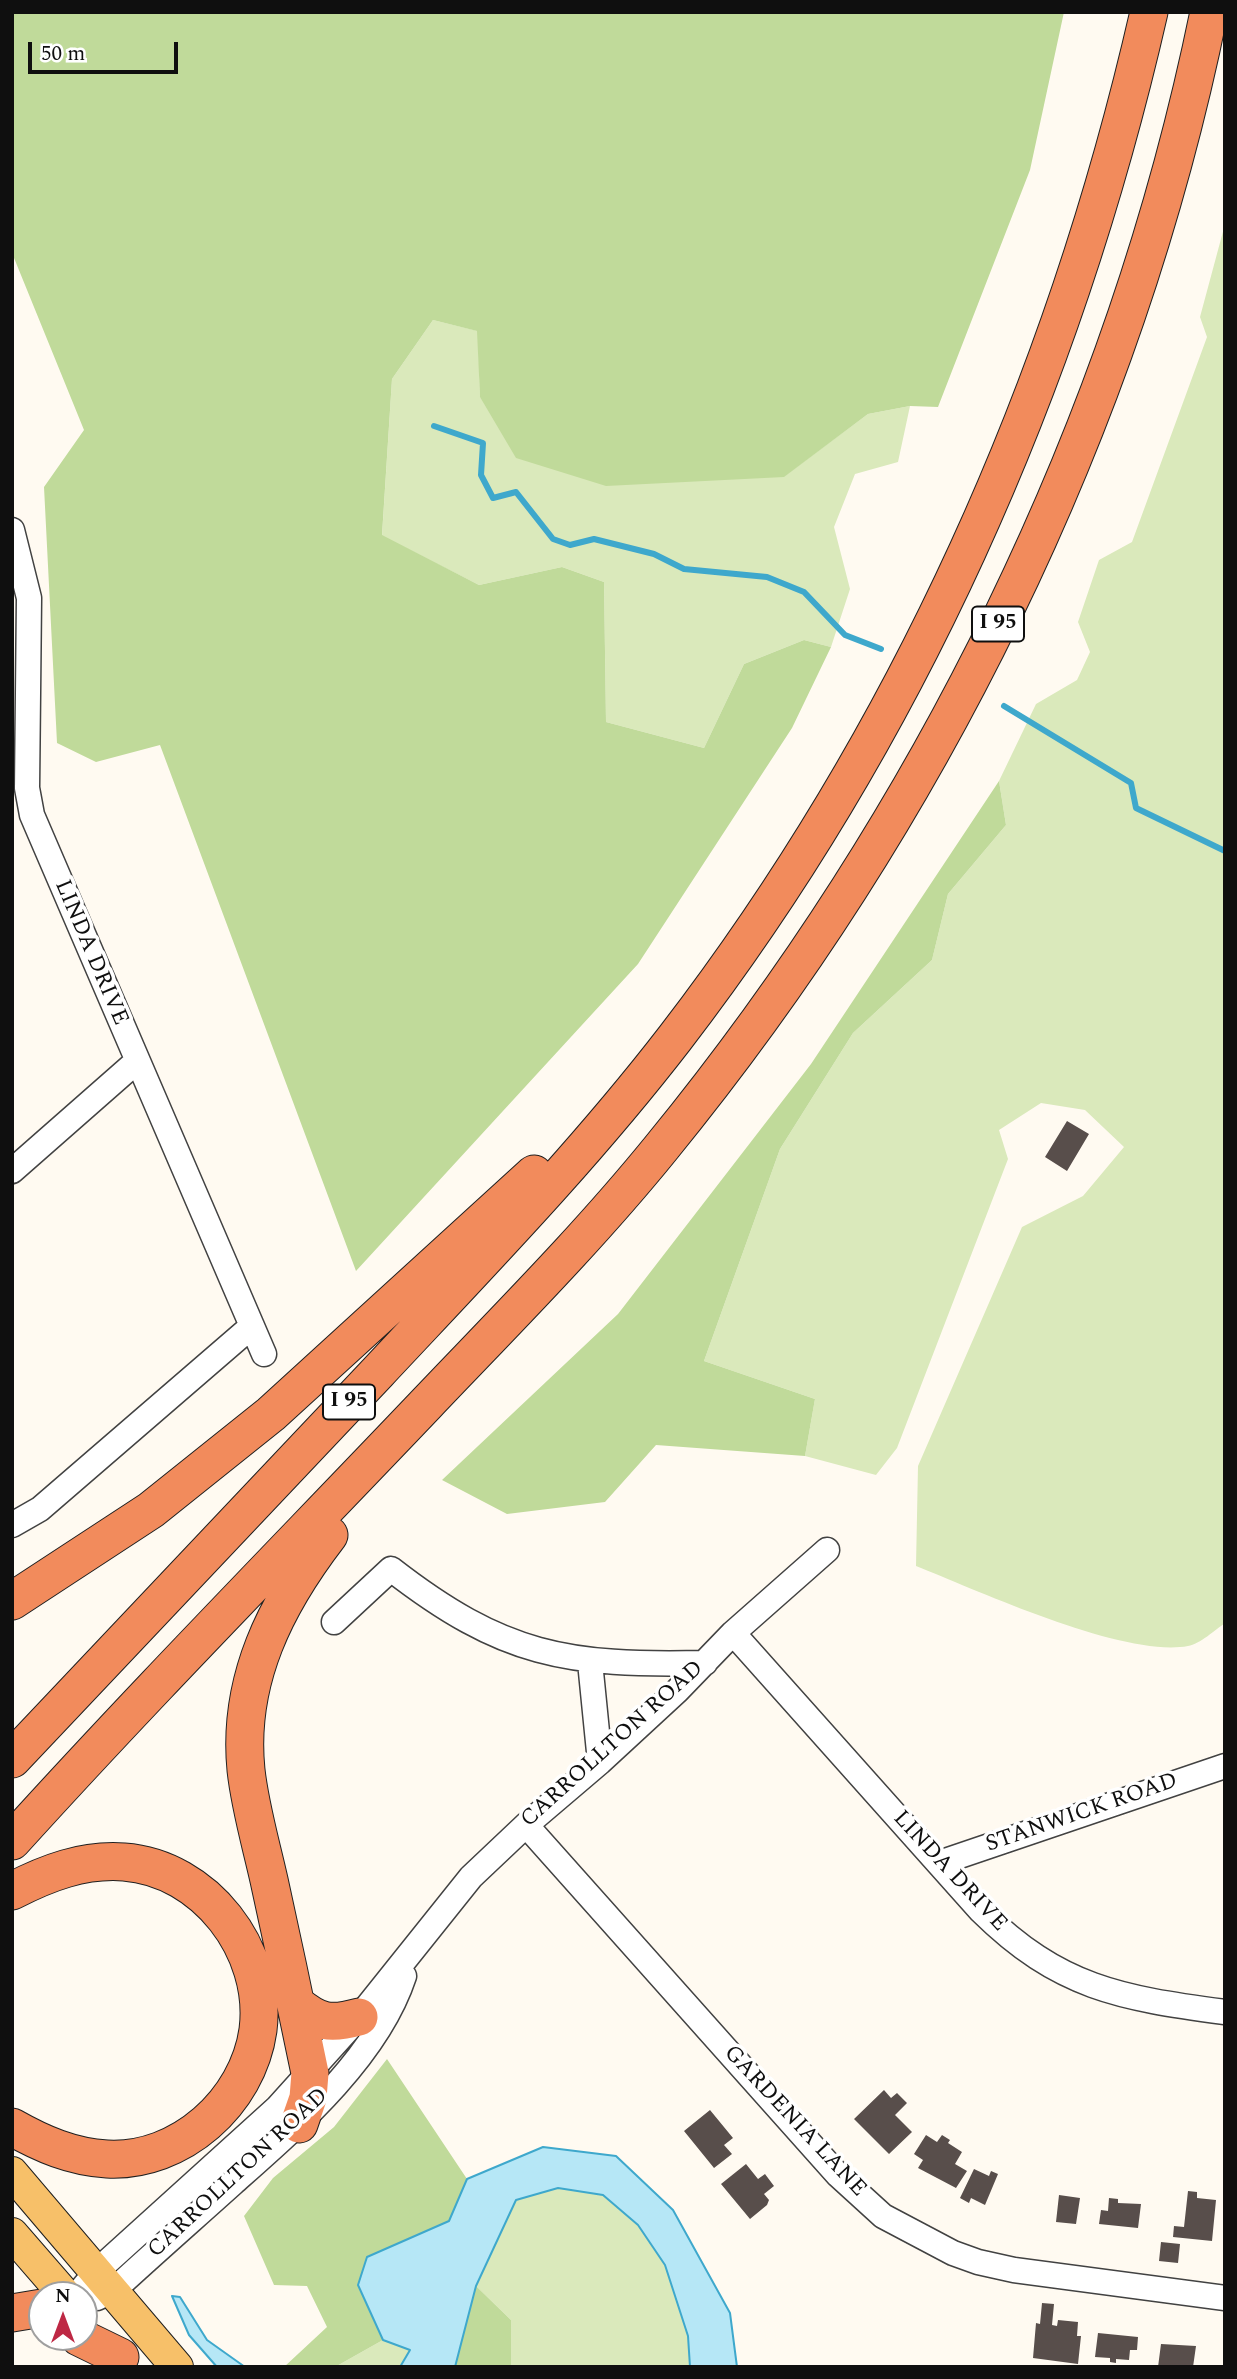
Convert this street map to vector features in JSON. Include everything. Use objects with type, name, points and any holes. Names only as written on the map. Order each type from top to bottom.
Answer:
[{"type":"highway","name":"I 95","points":[[12,1759],[530,1210],[676,1037],[761,918],[837,799],[910,671],[1002,475],[1056,336],[1102,196],[1149,12]]},
{"type":"highway","name":"I 95","points":[[12,1841],[614,1203],[750,1035],[872,853],[916,780],[1012,597],[1096,397],[1165,190],[1209,12]]},
{"type":"highway","points":[[12,1601],[151,1510],[271,1414],[534,1174],[676,1037]]},
{"type":"highway","points":[[299,2124],[308,2098],[310,2073],[246,1770],[245,1737],[254,1674],[272,1619],[303,1569],[446,1383]]},
{"type":"highway","points":[[12,1891],[49,1874],[96,1863],[125,1862],[181,1879],[223,1915],[241,1941],[254,1973],[258,2001],[253,2056],[242,2078],[210,2121],[188,2137],[138,2157],[108,2159],[59,2150],[12,2127]]},
{"type":"highway","points":[[296,2004],[313,2018],[327,2022],[359,2017]]},
{"type":"highway","points":[[98,2347],[125,2362]]},
{"type":"main road","points":[[12,2173],[93,2281]]},
{"type":"main road","points":[[12,2234],[53,2281]]},
{"type":"main road","points":[[98,2287],[177,2367]]},
{"type":"main road","points":[[98,2332],[125,2362]]},
{"type":"street","name":"LINDA DRIVE","points":[[12,530],[16,557],[29,598],[27,788],[32,815],[136,1062],[264,1354]]},
{"type":"street","points":[[12,1171],[136,1062]]},
{"type":"street","points":[[12,1525],[40,1509],[252,1326]]},
{"type":"street","name":"CARROLLTON ROAD","points":[[98,2283],[310,2073],[359,2017],[471,1877],[526,1825],[600,1762],[733,1633],[827,1550]]},
{"type":"street","points":[[334,1622],[391,1569],[448,1611],[483,1631],[552,1655],[628,1665],[705,1662]]},
{"type":"street","name":"LINDA DRIVE","points":[[733,1633],[999,1929],[1051,1968],[1085,1984],[1119,1996],[1225,2012]]},
{"type":"street","points":[[590,1661],[600,1762]]},
{"type":"street","name":"STANWICK ROAD","points":[[939,1863],[1225,1766]]},
{"type":"street","name":"GARDENIA LANE","points":[[526,1825],[838,2175],[883,2216],[953,2253],[978,2262],[1014,2270],[1225,2298]]},
{"type":"street","name":"CARROLLTON ROAD","points":[[98,2283],[299,2124],[332,2088],[381,2023],[400,1990],[412,1952]]},
{"type":"green space","points":[[12,12],[1064,12],[1030,170],[938,407],[910,406],[868,414],[784,477],[606,486],[516,458],[480,397],[477,331],[433,320],[392,379],[382,535],[479,585],[562,567],[604,582],[606,722],[704,748],[744,664],[804,640],[831,647],[792,728],[638,964],[356,1271],[160,745],[96,762],[57,743],[44,487],[84,430],[12,253]]},
{"type":"green space","points":[[1225,224],[1225,1623],[1193,1645],[1161,1647],[1090,1633],[916,1566],[918,1466],[1022,1227],[1083,1196],[1124,1147],[1085,1110],[1041,1103],[999,1130],[1008,1159],[897,1448],[876,1475],[805,1456],[815,1399],[704,1361],[780,1149],[853,1033],[932,960],[948,894],[1006,825],[999,781],[1036,704],[1077,680],[1090,652],[1078,622],[1099,560],[1132,542],[1207,337],[1200,317]]},
{"type":"green space","points":[[433,320],[478,331],[480,397],[783,477],[868,414],[910,406],[898,462],[855,474],[834,527],[850,589],[831,647],[804,640],[744,664],[704,748],[606,722],[604,582],[562,567],[479,585],[382,536],[392,379]]},
{"type":"green space","points":[[999,781],[1006,825],[948,894],[932,960],[853,1033],[780,1149],[704,1361],[815,1399],[805,1456],[656,1445],[605,1502],[507,1514],[442,1480],[618,1314],[811,1064]]},
{"type":"green space","points":[[387,2059],[467,2179],[449,2221],[367,2257],[358,2285],[383,2340],[335,2367],[284,2367],[327,2327],[307,2286],[274,2285],[244,2216],[273,2178],[334,2127]]},
{"type":"green space","points":[[558,2188],[603,2195],[638,2225],[665,2265],[688,2336],[690,2367],[511,2367],[511,2320],[476,2286],[516,2200]]},
{"type":"green space","points":[[476,2286],[511,2320],[511,2367],[455,2367]]},
{"type":"green space","points":[[383,2340],[410,2350],[400,2367],[335,2367]]},
{"type":"water","points":[[543,2147],[616,2156],[673,2210],[730,2313],[737,2367],[690,2367],[688,2336],[665,2265],[638,2225],[603,2195],[558,2188],[516,2200],[476,2286],[455,2367],[400,2367],[410,2350],[383,2340],[358,2285],[367,2257],[449,2221],[467,2179]]},
{"type":"water","points":[[172,2296],[180,2297],[207,2340],[245,2367],[217,2367],[189,2335]]},
{"type":"building","points":[[1067,1121],[1089,1134],[1067,1171],[1045,1157]]},
{"type":"building","points":[[884,2090],[891,2098],[897,2093],[907,2103],[895,2115],[912,2132],[889,2154],[854,2119]]},
{"type":"building","points":[[710,2110],[733,2138],[724,2145],[732,2154],[714,2168],[684,2131]]},
{"type":"building","points":[[926,2135],[937,2142],[942,2135],[950,2140],[948,2143],[962,2152],[955,2164],[967,2171],[956,2188],[918,2168],[923,2160],[914,2154]]},
{"type":"building","points":[[746,2164],[758,2179],[765,2174],[774,2186],[764,2194],[769,2200],[767,2205],[750,2219],[721,2184]]},
{"type":"building","points":[[974,2169],[989,2176],[991,2171],[998,2174],[985,2205],[971,2198],[969,2203],[960,2198]]},
{"type":"building","points":[[1188,2191],[1197,2192],[1197,2198],[1216,2200],[1212,2241],[1173,2237],[1174,2226],[1184,2227]]},
{"type":"building","points":[[1059,2195],[1080,2198],[1076,2224],[1056,2222]]},
{"type":"building","points":[[1109,2198],[1118,2199],[1118,2203],[1141,2204],[1138,2228],[1099,2224],[1101,2210],[1108,2211]]},
{"type":"building","points":[[1161,2242],[1180,2244],[1178,2263],[1159,2261]]},
{"type":"building","points":[[1042,2303],[1054,2304],[1052,2325],[1057,2326],[1058,2320],[1078,2322],[1077,2336],[1081,2336],[1078,2364],[1033,2358],[1036,2323],[1040,2324]]},
{"type":"building","points":[[1098,2333],[1138,2337],[1137,2350],[1130,2350],[1129,2360],[1116,2359],[1116,2363],[1110,2362],[1110,2358],[1095,2357]]},
{"type":"building","points":[[1161,2344],[1196,2346],[1193,2367],[1158,2367]]},
{"type":"waterway","points":[[434,426],[483,443],[481,475],[493,498],[516,492],[553,539],[570,545],[594,539],[654,554],[684,569],[767,577],[804,592],[845,635],[881,649]]},
{"type":"waterway","points":[[1004,706],[1131,783],[1136,808],[1225,851]]}]
